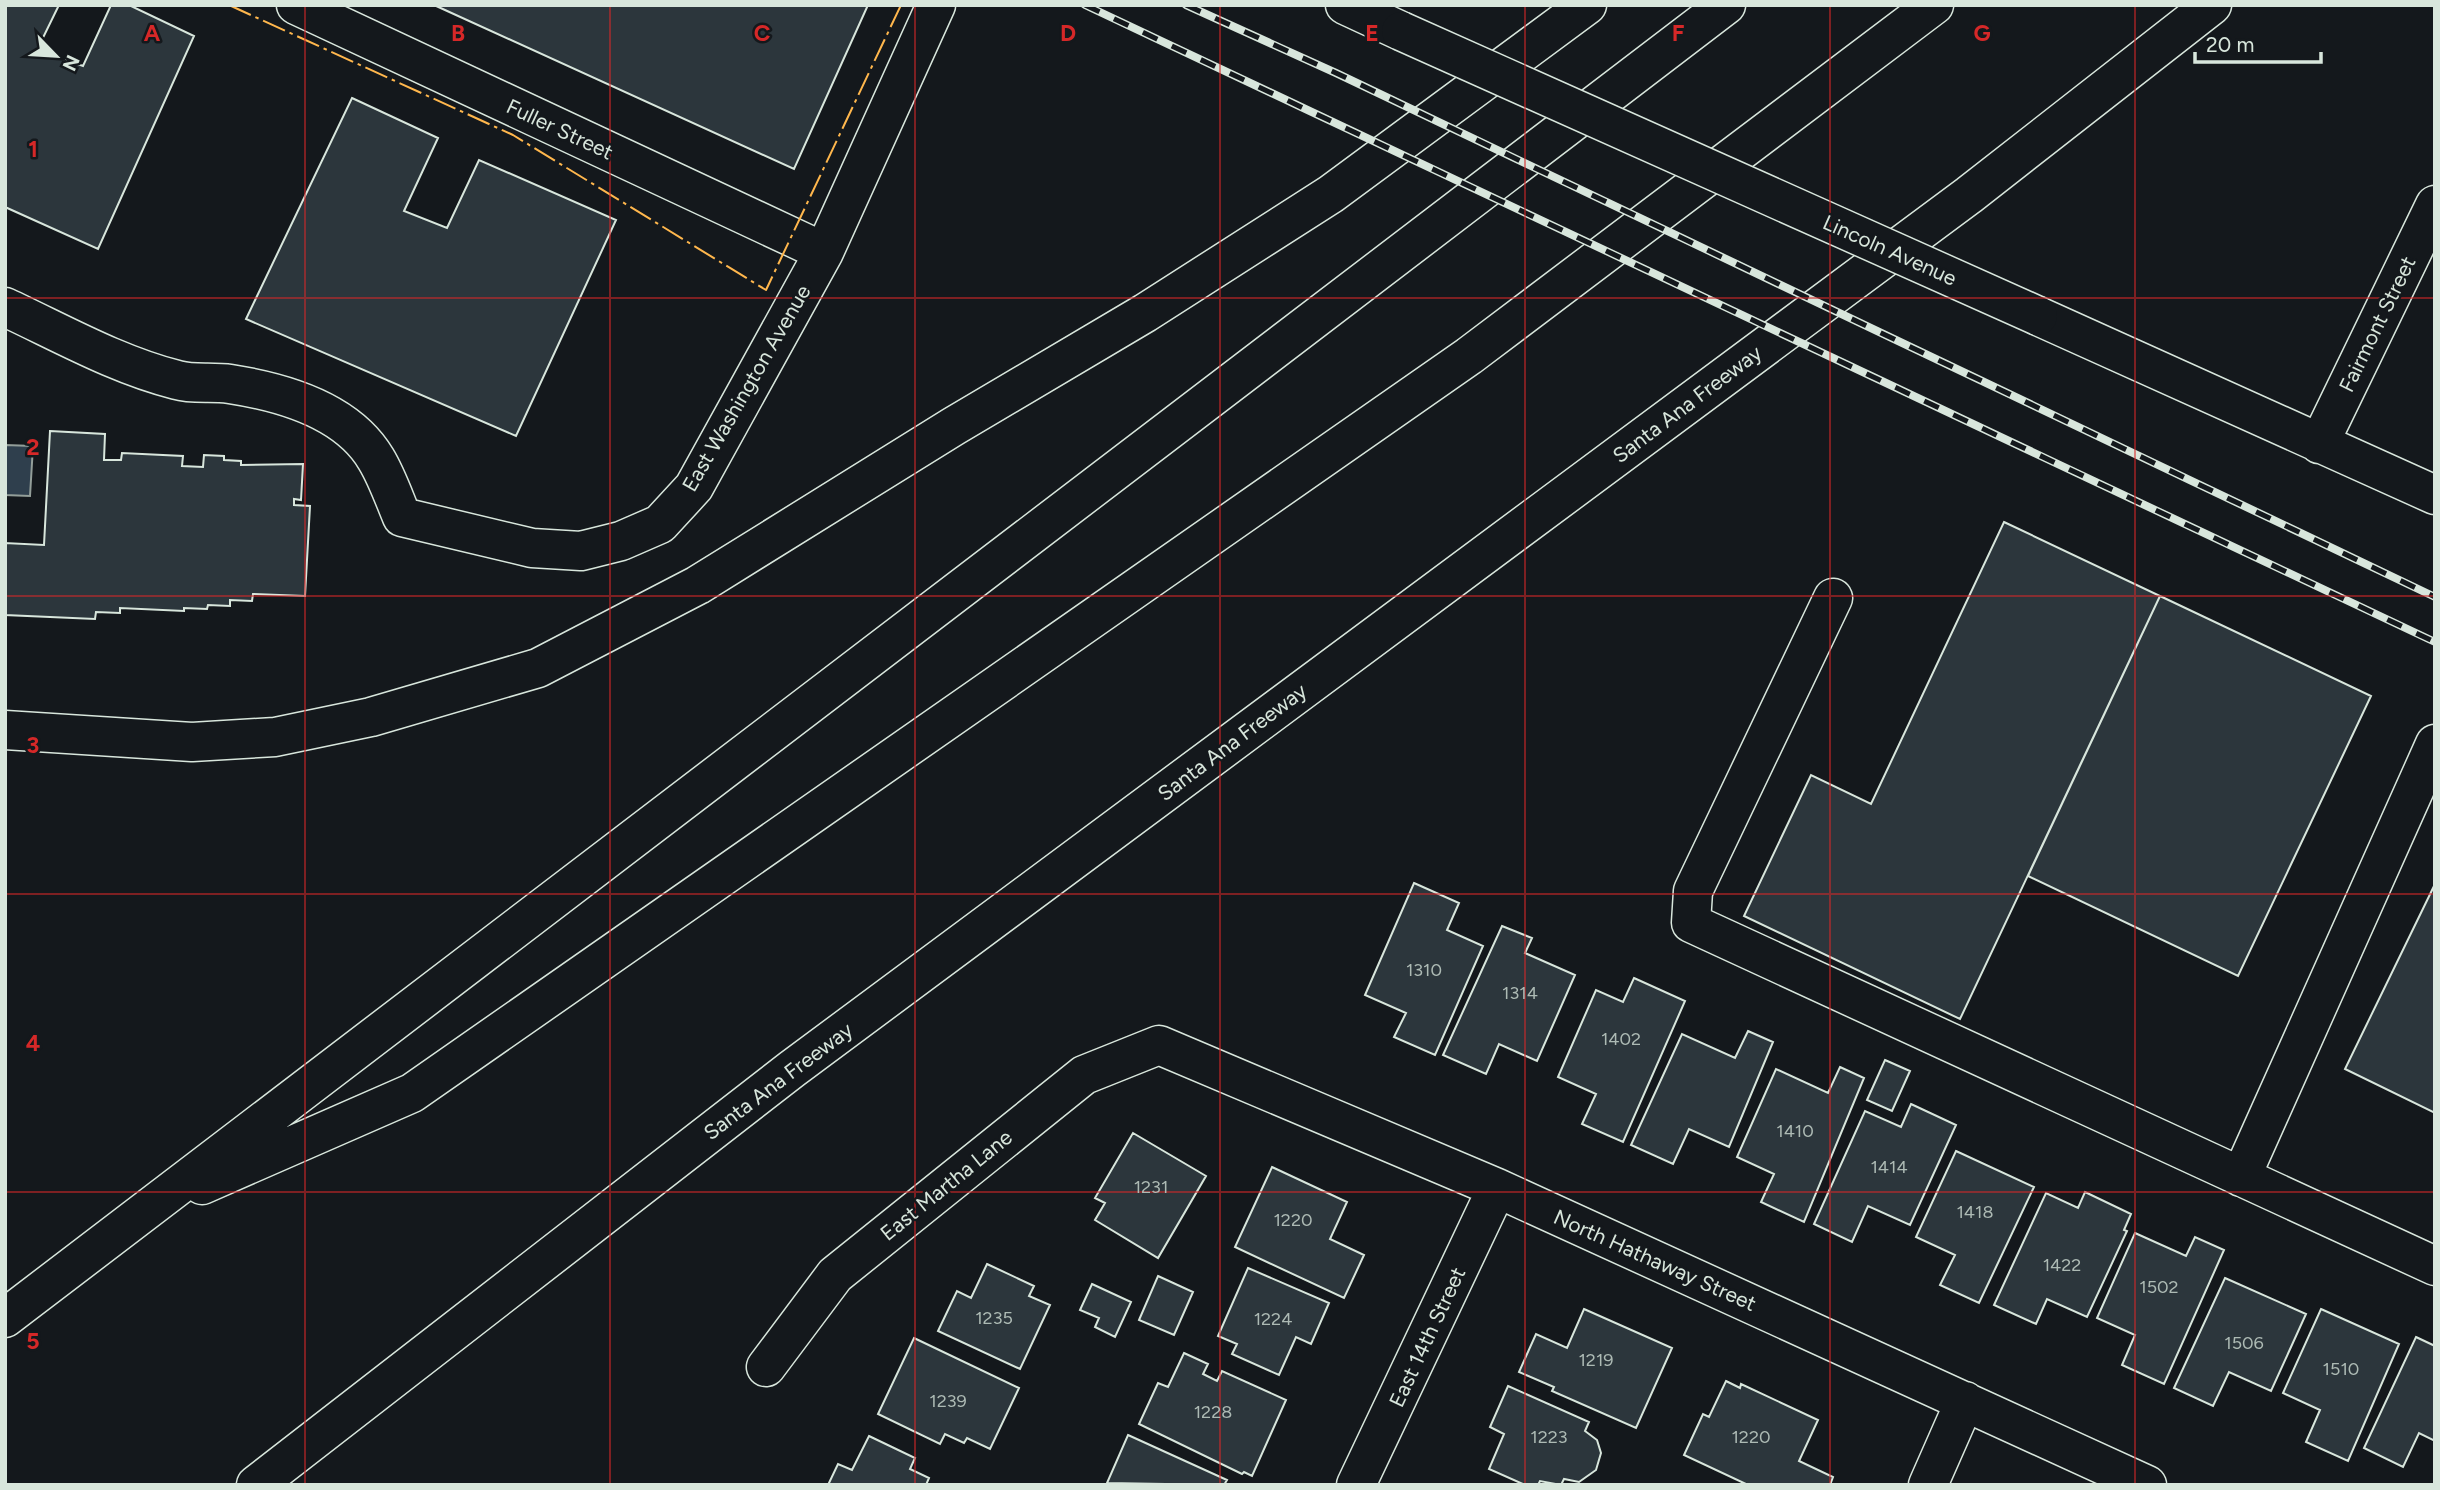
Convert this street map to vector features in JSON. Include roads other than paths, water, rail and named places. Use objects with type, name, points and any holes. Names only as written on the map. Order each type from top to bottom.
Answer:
[{"type":"main road","name":"Fuller Street","points":[[296,5],[824,252]]},
{"type":"main road","name":"East Washington Avenue","points":[[5,307],[137,369],[181,381],[226,383],[276,392],[320,411],[354,430],[377,459],[402,517],[532,548],[581,551],[621,541],[660,524],[694,487],[824,252],[936,5]]},
{"type":"main road","name":"Lincoln Avenue","points":[[1345,5],[2435,495]]},
{"type":"main road","points":[[5,730],[192,742],[275,737],[372,717],[538,668],[698,585],[954,426],[1144,313],[1331,194],[1587,5]]},
{"type":"main road","points":[[5,1318],[1726,5]]},
{"type":"main road","points":[[146,1210],[412,1093],[1469,356],[1934,5]]},
{"type":"main road","name":"Santa Ana Freeway","points":[[256,1485],[792,1069],[1969,195],[2212,5]]},
{"type":"main road","name":"Fairmont Street","points":[[2319,443],[2435,205]]},
{"type":"main road","points":[[1833,598],[1693,891],[1691,923],[2435,1266]]},
{"type":"main road","points":[[2241,1177],[2435,744]]},
{"type":"main road","name":"North Hathaway Street","points":[[1159,1045],[1497,1188],[2147,1485]]},
{"type":"main road","name":"East Martha Lane","points":[[766,1367],[835,1275],[1084,1074],[1159,1045]]},
{"type":"main road","name":"East 14th Street","points":[[1356,1485],[1497,1188]]},
{"type":"main road","points":[[1928,1485],[1965,1401]]},
{"type":"water","points":[[5,445],[33,446],[30,496],[5,495]]},
{"type":"railway","points":[[1085,5],[2435,642]]},
{"type":"railway","points":[[1186,5],[1336,73],[2435,597]]}]
